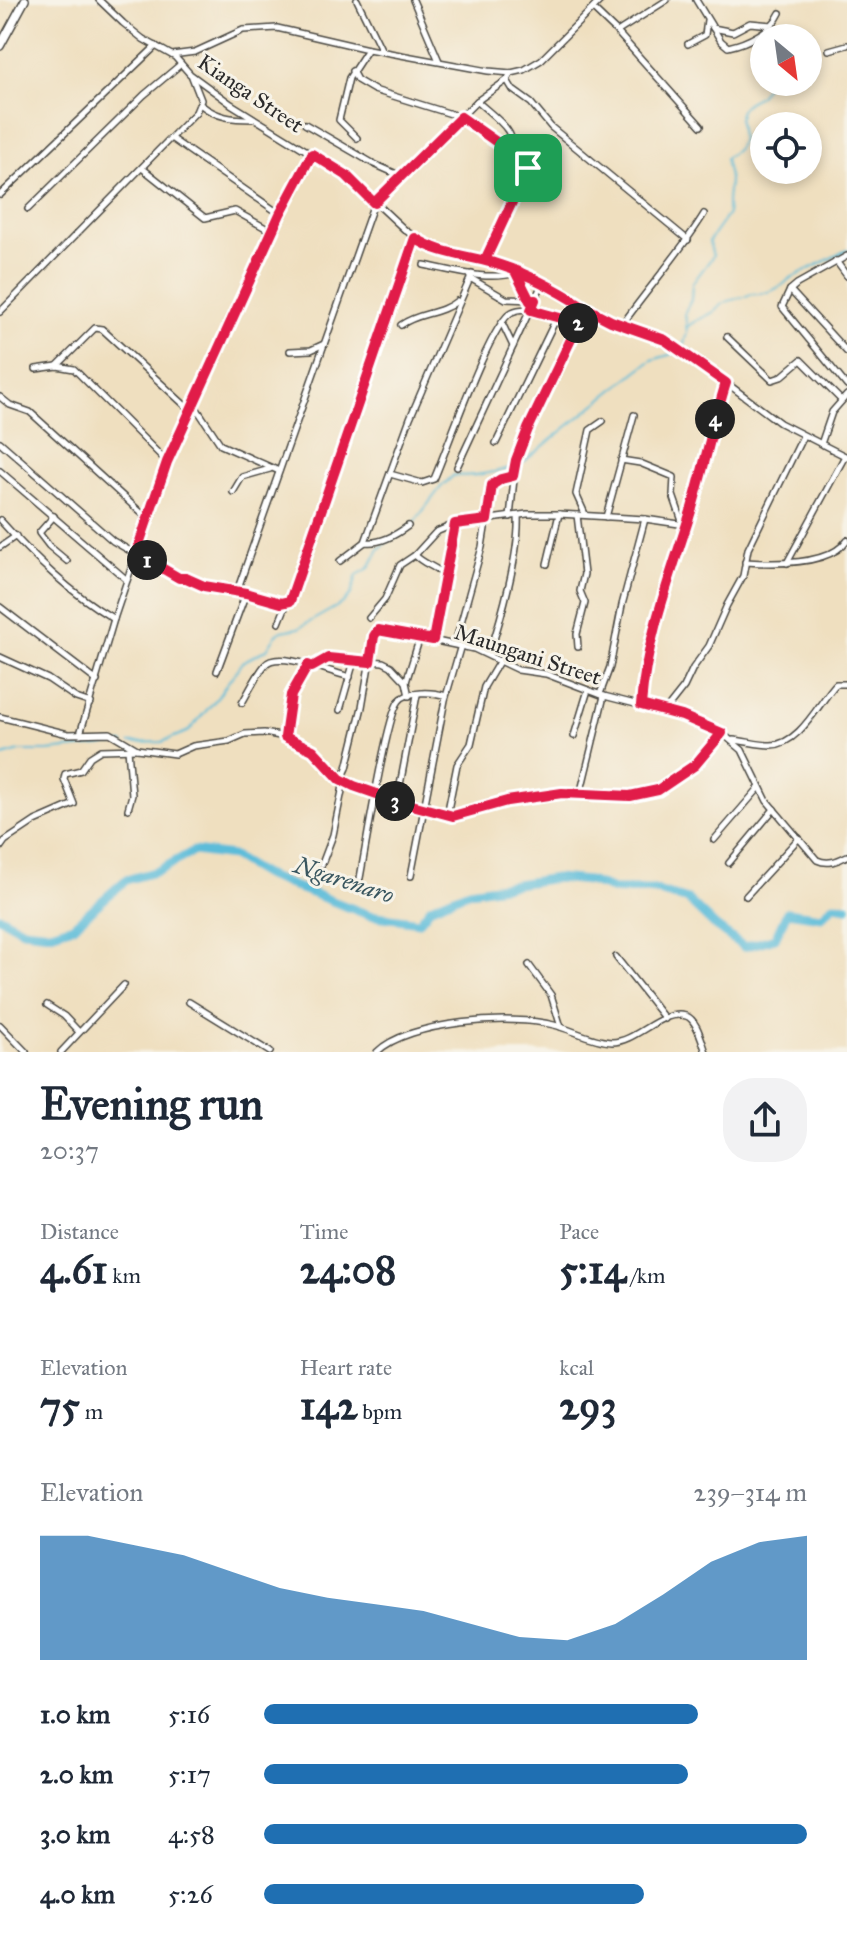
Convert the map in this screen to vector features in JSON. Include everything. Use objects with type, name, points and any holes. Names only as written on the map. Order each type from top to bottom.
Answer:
[{"type":"main road","points":[[0,46],[25,0]]},
{"type":"street","name":"Kianga Street","points":[[99,0],[123,23],[170,55],[190,74],[254,119],[346,175],[415,238],[439,250],[485,260],[543,282],[586,308],[665,340],[750,403],[803,436],[846,457]]},
{"type":"street","points":[[357,0],[383,52]]},
{"type":"street","points":[[413,0],[440,62]]},
{"type":"street","points":[[170,55],[195,52],[234,33],[262,27],[290,29],[383,52],[511,73],[541,60],[601,0]]},
{"type":"street","points":[[617,32],[667,0]]},
{"type":"street","points":[[696,0],[728,47],[750,36]]},
{"type":"street","points":[[593,9],[701,126]]},
{"type":"street","points":[[774,24],[780,13]]},
{"type":"street","points":[[688,44],[705,35],[707,19]]},
{"type":"street","points":[[713,28],[733,32],[750,23],[762,24]]},
{"type":"street","points":[[829,50],[847,45]]},
{"type":"street","points":[[0,195],[156,46]]},
{"type":"street","points":[[357,138],[339,120],[352,71],[368,49]]},
{"type":"street","points":[[28,209],[144,95],[181,64]]},
{"type":"street","points":[[352,71],[357,80],[374,90],[461,117],[525,162],[528,168],[485,260]]},
{"type":"street","points":[[237,591],[374,203],[477,101],[507,80],[511,73]]},
{"type":"street","points":[[190,74],[199,92],[201,105],[211,113],[226,119],[254,119]]},
{"type":"street","points":[[507,80],[513,90],[531,103],[551,127],[688,240]]},
{"type":"street","points":[[477,101],[512,135],[514,145],[510,154]]},
{"type":"street","points":[[0,312],[172,139],[201,105]]},
{"type":"street","points":[[305,124],[401,176]]},
{"type":"street","points":[[172,139],[280,214]]},
{"type":"street","points":[[80,734],[114,619],[167,462],[280,214],[312,154]]},
{"type":"street","points":[[142,168],[205,218],[235,211],[273,232]]},
{"type":"street","points":[[622,325],[688,240],[704,214]]},
{"type":"street","points":[[279,623],[292,597],[415,238]]},
{"type":"street","points":[[847,256],[790,290],[783,303],[785,311],[847,386]]},
{"type":"street","points":[[836,261],[847,276]]},
{"type":"street","points":[[424,265],[471,276],[518,273],[532,301]]},
{"type":"street","points":[[340,561],[365,542],[471,276]]},
{"type":"street","points":[[471,276],[506,299],[532,301]]},
{"type":"street","points":[[457,467],[543,282]]},
{"type":"street","points":[[790,290],[847,352]]},
{"type":"street","points":[[401,325],[416,316],[441,311],[461,298]]},
{"type":"street","points":[[510,517],[516,460],[586,308]]},
{"type":"street","points":[[390,474],[422,483],[434,479],[477,373],[502,322],[514,311],[531,310],[578,323]]},
{"type":"street","points":[[496,443],[557,317]]},
{"type":"street","points":[[502,322],[513,346]]},
{"type":"street","points":[[57,366],[95,328],[102,329],[190,410]]},
{"type":"street","points":[[727,337],[772,380],[781,377],[801,360],[844,398],[832,412],[821,444]]},
{"type":"street","points":[[290,351],[311,350],[325,343]]},
{"type":"street","points":[[36,369],[57,366],[74,369],[167,462]]},
{"type":"street","points":[[641,705],[645,668],[726,383]]},
{"type":"street","points":[[0,397],[10,405],[30,412],[148,519]]},
{"type":"street","points":[[193,403],[221,445],[279,471]]},
{"type":"street","points":[[606,517],[634,415]]},
{"type":"street","points":[[585,515],[576,494],[590,430],[603,421]]},
{"type":"street","points":[[665,711],[709,646],[743,576],[748,549],[770,499],[803,436]]},
{"type":"street","points":[[0,442],[113,541],[179,578],[287,603]]},
{"type":"street","points":[[787,563],[846,457]]},
{"type":"street","points":[[621,460],[640,463],[674,477],[673,495],[684,525]]},
{"type":"street","points":[[233,492],[242,477],[271,469]]},
{"type":"street","points":[[0,471],[127,580]]},
{"type":"street","points":[[411,876],[492,485],[513,476]]},
{"type":"street","points":[[369,618],[385,599],[397,568],[415,555],[436,532],[455,524],[559,514],[645,519],[684,525]]},
{"type":"street","points":[[547,564],[559,514]]},
{"type":"street","points":[[577,515],[584,574],[580,591],[585,603],[577,634],[578,647]]},
{"type":"street","points":[[54,516],[39,533],[67,561]]},
{"type":"street","points":[[489,655],[503,607],[516,543],[518,516]]},
{"type":"street","points":[[579,792],[582,790],[622,605],[645,519]]},
{"type":"street","points":[[0,520],[49,572],[86,602],[114,619]]},
{"type":"street","points":[[433,640],[455,524]]},
{"type":"street","points":[[365,542],[386,538],[408,526]]},
{"type":"street","points":[[0,547],[16,536]]},
{"type":"street","points":[[745,562],[787,563],[832,554],[847,540]]},
{"type":"street","points":[[415,555],[446,577]]},
{"type":"street","points":[[217,671],[246,593]]},
{"type":"street","points":[[0,607],[97,681]]},
{"type":"street","name":"Maungani Street","points":[[322,864],[333,835],[374,636],[378,630],[458,645],[489,655],[518,670],[546,674],[602,695],[665,711],[722,733],[742,750],[759,788],[811,854],[824,863],[847,856]]},
{"type":"street","points":[[409,696],[406,682],[420,637]]},
{"type":"street","points":[[0,657],[91,703]]},
{"type":"street","points":[[285,737],[291,695],[310,666],[328,658],[387,663],[406,682]]},
{"type":"street","points":[[242,703],[268,661],[288,659],[350,677]]},
{"type":"street","points":[[447,815],[457,765],[471,744],[484,687],[500,660]]},
{"type":"street","points":[[340,710],[354,661]]},
{"type":"street","points":[[732,740],[781,743],[799,730],[836,684],[847,684]]},
{"type":"street","points":[[574,736],[588,690]]},
{"type":"street","points":[[360,878],[397,703],[409,696],[427,692],[446,696]]},
{"type":"street","points":[[397,801],[417,695]]},
{"type":"street","points":[[0,717],[80,734],[110,733],[137,749]]},
{"type":"street","points":[[0,726],[8,720]]},
{"type":"street","points":[[0,848],[5,841],[35,821],[74,804],[65,774],[81,770],[90,757],[101,750],[137,749],[175,754],[201,744],[264,733],[285,737],[313,750],[343,780],[397,801],[459,816],[517,799],[579,792],[630,796],[663,788],[695,765],[722,733]]},
{"type":"street","points":[[128,749],[132,795],[128,809]]},
{"type":"street","points":[[714,840],[759,788]]},
{"type":"street","points":[[729,863],[774,809]]},
{"type":"street","points":[[746,896],[799,838]]},
{"type":"street","points":[[616,957],[665,1019]]},
{"type":"street","points":[[529,965],[551,995],[561,1028]]},
{"type":"street","points":[[61,1052],[124,985]]},
{"type":"street","points":[[189,1002],[270,1052]]},
{"type":"street","points":[[47,1005],[64,1016],[79,1032]]},
{"type":"street","points":[[377,1052],[399,1036],[469,1023],[513,1020],[616,1042],[665,1019],[684,1015],[693,1020],[706,1052]]},
{"type":"street","points":[[0,1025],[26,1052]]},
{"type":"waterway","points":[[683,347],[687,333],[685,312],[691,300],[692,284],[713,256],[709,241],[728,214],[729,179],[725,158],[739,146],[739,115],[742,108],[758,96]]},
{"type":"waterway","points":[[687,327],[726,302],[772,291],[847,250]]},
{"type":"waterway","points":[[130,743],[162,742],[189,731],[242,662],[267,649],[282,631],[299,628],[343,603],[351,594],[357,575],[369,568],[379,549],[410,528],[454,475],[488,473],[521,464],[652,360],[679,352]]},
{"type":"waterway","points":[[0,757],[20,751],[124,743]]},
{"type":"waterway","name":"Ngarenaro","points":[[0,917],[23,930],[51,933],[73,926],[126,880],[158,871],[194,851],[232,856],[264,875],[369,915],[419,922],[431,907],[469,891],[556,878],[588,881],[614,890],[654,890],[688,900],[716,927],[744,947],[775,938],[787,912],[821,917],[834,905],[847,907]]},
{"type":"route","points":[[528,168],[485,260],[520,272],[516,273],[530,301],[535,300],[531,310],[578,323],[586,308],[611,321],[654,334],[684,351],[726,383],[664,596],[645,668],[641,705],[682,716],[722,733],[695,765],[658,790],[636,796],[562,793],[507,801],[453,816],[397,801],[340,779],[313,750],[285,737],[291,695],[308,665],[312,667],[332,657],[370,662],[374,636],[378,630],[433,640],[455,524],[487,520],[492,485],[513,476],[528,429],[586,308],[520,272],[439,250],[415,238],[290,601],[281,603],[204,586],[179,578],[136,553],[167,462],[280,214],[312,154],[346,175],[374,203],[461,117],[525,162],[528,168]]}]
